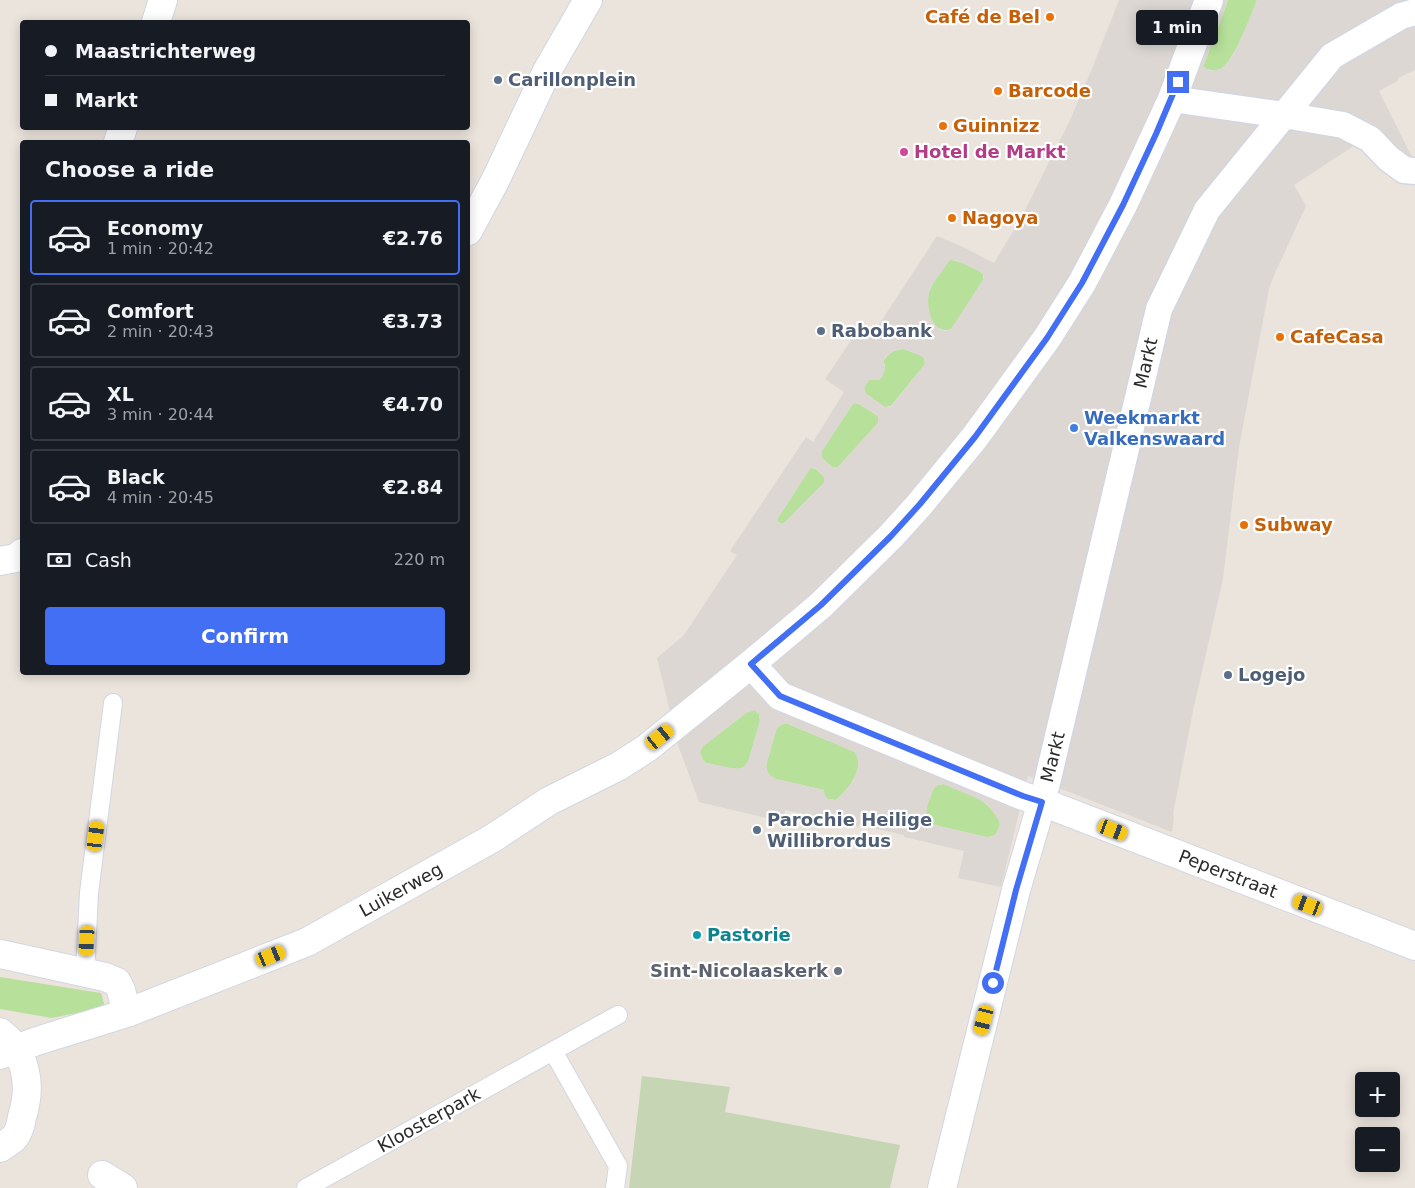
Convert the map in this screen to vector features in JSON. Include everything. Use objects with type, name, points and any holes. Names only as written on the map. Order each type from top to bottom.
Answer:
[{"type":"street","points":[[157,20],[163,0]]},
{"type":"street","points":[[470,227],[495,181],[547,71],[588,0]]},
{"type":"street","points":[[751,664],[821,605],[891,536],[975,437],[1047,338],[1082,283],[1123,205],[1172,99],[1208,0]]},
{"type":"street","name":"Markt","points":[[751,664],[780,696],[1023,796],[1042,802],[1159,309],[1207,210],[1332,56],[1401,16],[1415,12]]},
{"type":"street","points":[[1172,99],[1284,114],[1343,125],[1370,139],[1388,158],[1404,170],[1415,171]]},
{"type":"street","points":[[0,561],[16,558],[20,555]]},
{"type":"street","name":"Luikerweg","points":[[0,1148],[13,1138],[21,1124],[26,1106],[27,1083],[24,1066],[5,1045],[127,1013],[307,942],[484,843],[549,801],[619,766],[647,748],[751,664]]},
{"type":"street","points":[[942,1188],[1016,890],[1042,802]]},
{"type":"street","name":"Peperstraat","points":[[1042,802],[1415,946]]},
{"type":"street","points":[[0,954],[105,977],[117,982],[127,1013]]},
{"type":"lane","points":[[86,973],[89,893],[113,703]]},
{"type":"lane","name":"Kloosterpark","points":[[306,1188],[618,1015]]},
{"type":"lane","points":[[553,1051],[618,1166],[615,1188]]},
{"type":"green space","points":[[1228,0],[1257,0],[1232,56],[1220,70],[1210,70],[1203,67]]},
{"type":"green space","points":[[950,260],[966,264],[981,272],[983,280],[952,329],[945,330],[939,328],[931,319],[928,299],[930,289],[935,280]]},
{"type":"green space","points":[[904,349],[922,356],[925,364],[891,406],[885,407],[866,394],[864,388],[869,380],[878,380],[882,377],[885,365],[883,362],[889,354]]},
{"type":"green space","points":[[855,403],[878,416],[878,423],[838,467],[832,467],[822,458],[822,451]]},
{"type":"green space","points":[[811,468],[816,469],[824,477],[824,483],[785,522],[782,524],[778,522],[778,518]]},
{"type":"green space","points":[[754,710],[759,714],[760,721],[748,762],[744,767],[735,769],[724,767],[706,763],[701,758],[700,752],[702,747],[746,713]]},
{"type":"green space","points":[[783,724],[788,724],[855,752],[858,758],[857,772],[846,791],[836,800],[827,799],[824,790],[776,779],[769,775],[766,767],[767,762],[776,730]]},
{"type":"green space","points":[[944,784],[985,803],[999,821],[1000,827],[997,833],[986,837],[935,825],[929,821],[926,814],[930,796],[936,786]]},
{"type":"green space","points":[[0,977],[101,993],[105,1007],[52,1018],[0,1009]]},
{"type":"green space","points":[[642,1076],[730,1087],[725,1112],[900,1145],[890,1188],[629,1188]]},
{"type":"shaded area","points":[[1119,0],[1228,0],[1203,67],[1212,71],[1223,68],[1233,55],[1257,0],[1415,0],[1415,70],[1398,78],[1398,81],[1379,91],[1413,159],[1415,158],[1415,185],[1408,183],[1360,142],[1294,185],[1306,206],[1269,289],[1239,447],[1223,579],[1193,711],[1173,814],[1172,832],[1028,776],[1001,887],[958,878],[964,851],[904,837],[904,835],[859,825],[858,827],[785,810],[783,822],[699,802],[678,745],[657,658],[684,635],[737,555],[730,551],[806,437],[813,442],[844,392],[825,379],[858,330],[870,338],[937,236],[994,263],[1021,218],[1070,120]],"holes":[[[950,260],[955,260],[981,272],[984,276],[951,329],[945,331],[933,323],[929,313],[928,299],[930,288]],[[904,349],[922,356],[925,360],[925,364],[891,407],[885,407],[866,394],[864,388],[869,380],[879,380],[882,377],[885,370],[883,362],[886,356],[896,350]],[[855,403],[878,416],[878,423],[838,467],[832,467],[822,458],[822,451]],[[811,468],[816,469],[824,477],[824,483],[785,522],[782,524],[778,522],[778,518]],[[754,710],[759,714],[760,721],[748,762],[742,768],[736,769],[706,763],[700,752],[702,747],[746,713]],[[783,724],[788,724],[855,752],[859,762],[854,781],[836,800],[830,800],[825,797],[824,790],[776,779],[769,775],[766,767],[776,730]],[[943,784],[987,804],[1000,824],[996,834],[986,837],[935,825],[929,821],[926,810],[933,790],[937,785]]]},
{"type":"place","name":"Café de Bel","points":[[1050,17]]},
{"type":"place","name":"Carillonplein","points":[[498,80]]},
{"type":"place","name":"Barcode","points":[[998,91]]},
{"type":"place","name":"Guinnizz","points":[[943,126]]},
{"type":"place","name":"Hotel de Markt","points":[[904,152]]},
{"type":"place","name":"Nagoya","points":[[952,218]]},
{"type":"place","name":"Rabobank","points":[[821,331]]},
{"type":"place","name":"CafeCasa","points":[[1280,337]]},
{"type":"place","name":"Weekmarkt Valkenswaard","points":[[1074,428]]},
{"type":"place","name":"Subway","points":[[1244,525]]},
{"type":"place","name":"Logejo","points":[[1228,675]]},
{"type":"place","name":"Parochie Heilige Willibrordus","points":[[757,830]]},
{"type":"place","name":"Pastorie","points":[[697,935]]},
{"type":"place","name":"Sint-Nicolaaskerk","points":[[838,971]]},
{"type":"route","points":[[993,983],[1016,890],[1042,802],[1023,796],[780,696],[751,664],[821,605],[891,536],[975,437],[1047,338],[1082,283],[1123,205],[1178,82]]}]
